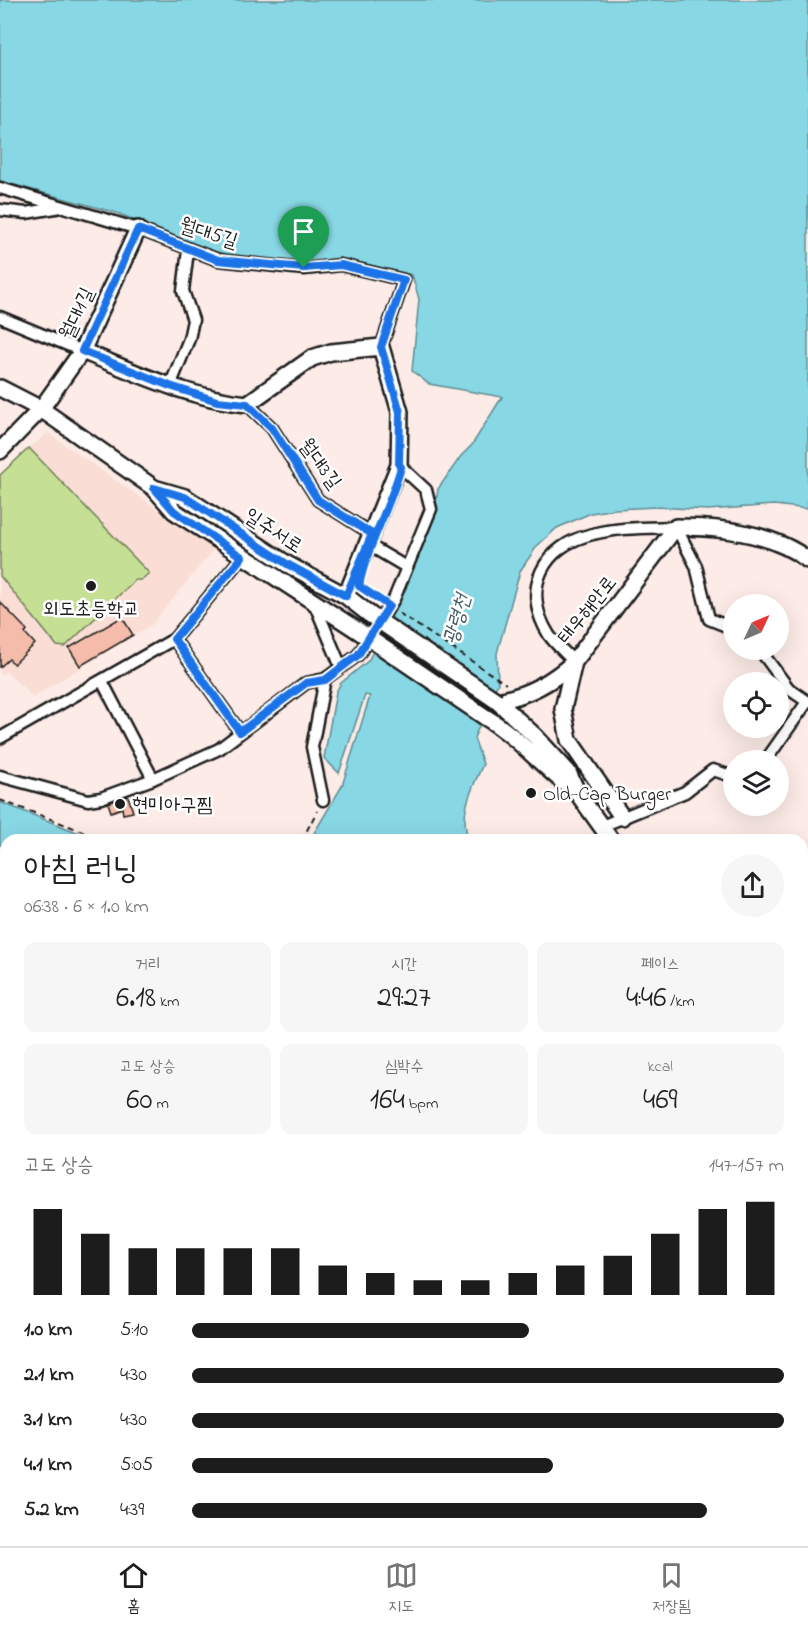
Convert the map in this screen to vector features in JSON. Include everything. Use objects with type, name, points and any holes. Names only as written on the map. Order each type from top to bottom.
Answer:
[{"type":"main road","name":"월대1길","points":[[0,452],[41,409],[82,351],[138,229]]},
{"type":"main road","points":[[82,351],[170,386],[217,401],[247,404],[312,358],[331,352],[381,347],[400,412],[399,465],[346,596]]},
{"type":"main road","name":"일주서로","points":[[0,388],[41,409],[154,488],[174,511],[315,605],[357,630],[485,717],[526,747],[558,779],[578,794]]},
{"type":"main road","name":"일주서로","points":[[154,488],[185,497],[287,564],[346,596],[497,701]]},
{"type":"main road","name":"태우해안로","points":[[574,662],[676,527],[699,527],[748,535],[786,546],[808,560]]},
{"type":"main road","points":[[497,701],[517,698],[554,680],[574,662]]},
{"type":"main road","points":[[574,662],[563,709],[569,740],[622,817]]},
{"type":"main road","points":[[497,701],[535,736],[568,772],[578,794],[607,834]]},
{"type":"street","name":"월대5길","points":[[0,188],[138,229],[218,260],[304,268],[341,265],[404,280],[381,347]]},
{"type":"street","points":[[0,210],[26,213],[65,207]]},
{"type":"street","points":[[170,386],[189,339],[193,320],[183,291],[188,250]]},
{"type":"street","points":[[0,317],[82,351]]},
{"type":"street","name":"월대3길","points":[[247,404],[272,428],[318,500],[406,567]]},
{"type":"street","points":[[0,776],[88,800],[101,798],[153,779],[219,748],[306,683],[325,680],[358,655],[390,607],[431,509],[426,490],[399,465]]},
{"type":"street","points":[[676,527],[696,566],[709,619],[723,624]]},
{"type":"street","name":"태우해안로","points":[[574,662],[549,634],[537,605],[538,575],[549,557],[563,545],[591,534],[623,528],[676,527]]},
{"type":"street","points":[[0,738],[174,639],[242,557]]},
{"type":"street","points":[[315,605],[341,667]]},
{"type":"street","points":[[174,639],[240,732]]},
{"type":"street","points":[[767,660],[789,689],[808,702],[773,750]]},
{"type":"street","points":[[323,800],[312,747],[325,680]]},
{"type":"street","points":[[102,681],[153,779]]},
{"type":"street","points":[[602,825],[684,792],[713,770],[723,773]]},
{"type":"path","points":[[359,586],[504,684]]},
{"type":"path","points":[[0,800],[90,834]]},
{"type":"path","points":[[305,834],[323,800]]},
{"type":"shaded area","name":"외도초등학교","points":[[48,433],[214,549],[152,624],[33,697],[6,671],[0,675],[0,473]]},
{"type":"green space","points":[[29,448],[149,573],[141,580],[135,580],[65,647],[57,646],[0,576],[0,475]]},
{"type":"water","name":"광령천","points":[[0,0],[808,0],[808,509],[774,505],[708,510],[656,507],[615,509],[591,513],[557,528],[537,546],[520,571],[497,653],[498,683],[474,738],[483,764],[468,801],[465,820],[467,834],[314,834],[342,786],[370,696],[365,695],[339,773],[324,758],[336,692],[341,683],[368,661],[395,610],[435,509],[438,489],[461,456],[472,445],[502,397],[429,384],[412,371],[419,299],[412,275],[340,258],[305,263],[233,256],[206,249],[117,213],[0,181]]},
{"type":"water","points":[[0,802],[82,834],[0,834]]},
{"type":"building","name":"외도초등학교","points":[[0,602],[27,630],[25,633],[35,644],[14,664],[9,659],[0,667]]},
{"type":"building","points":[[122,617],[133,635],[80,666],[69,648]]},
{"type":"building","name":"현미아구찜","points":[[128,796],[133,812],[123,814],[122,808],[111,812],[108,803]]},
{"type":"place","name":"외도초등학교","points":[[91,586]]},
{"type":"place","name":"Old-Cap Burger","points":[[531,793]]},
{"type":"place","name":"현미아구찜","points":[[120,804]]},
{"type":"route","points":[[138,229],[218,260],[304,268],[341,265],[404,280],[381,347],[400,412],[399,465],[401,467],[385,513],[363,564],[359,586],[389,606],[358,655],[325,680],[306,683],[240,732],[174,639],[242,557],[174,511],[154,488],[185,497],[287,564],[346,596],[372,534],[318,500],[272,428],[247,404],[217,401],[170,386],[82,351],[138,229]]}]
